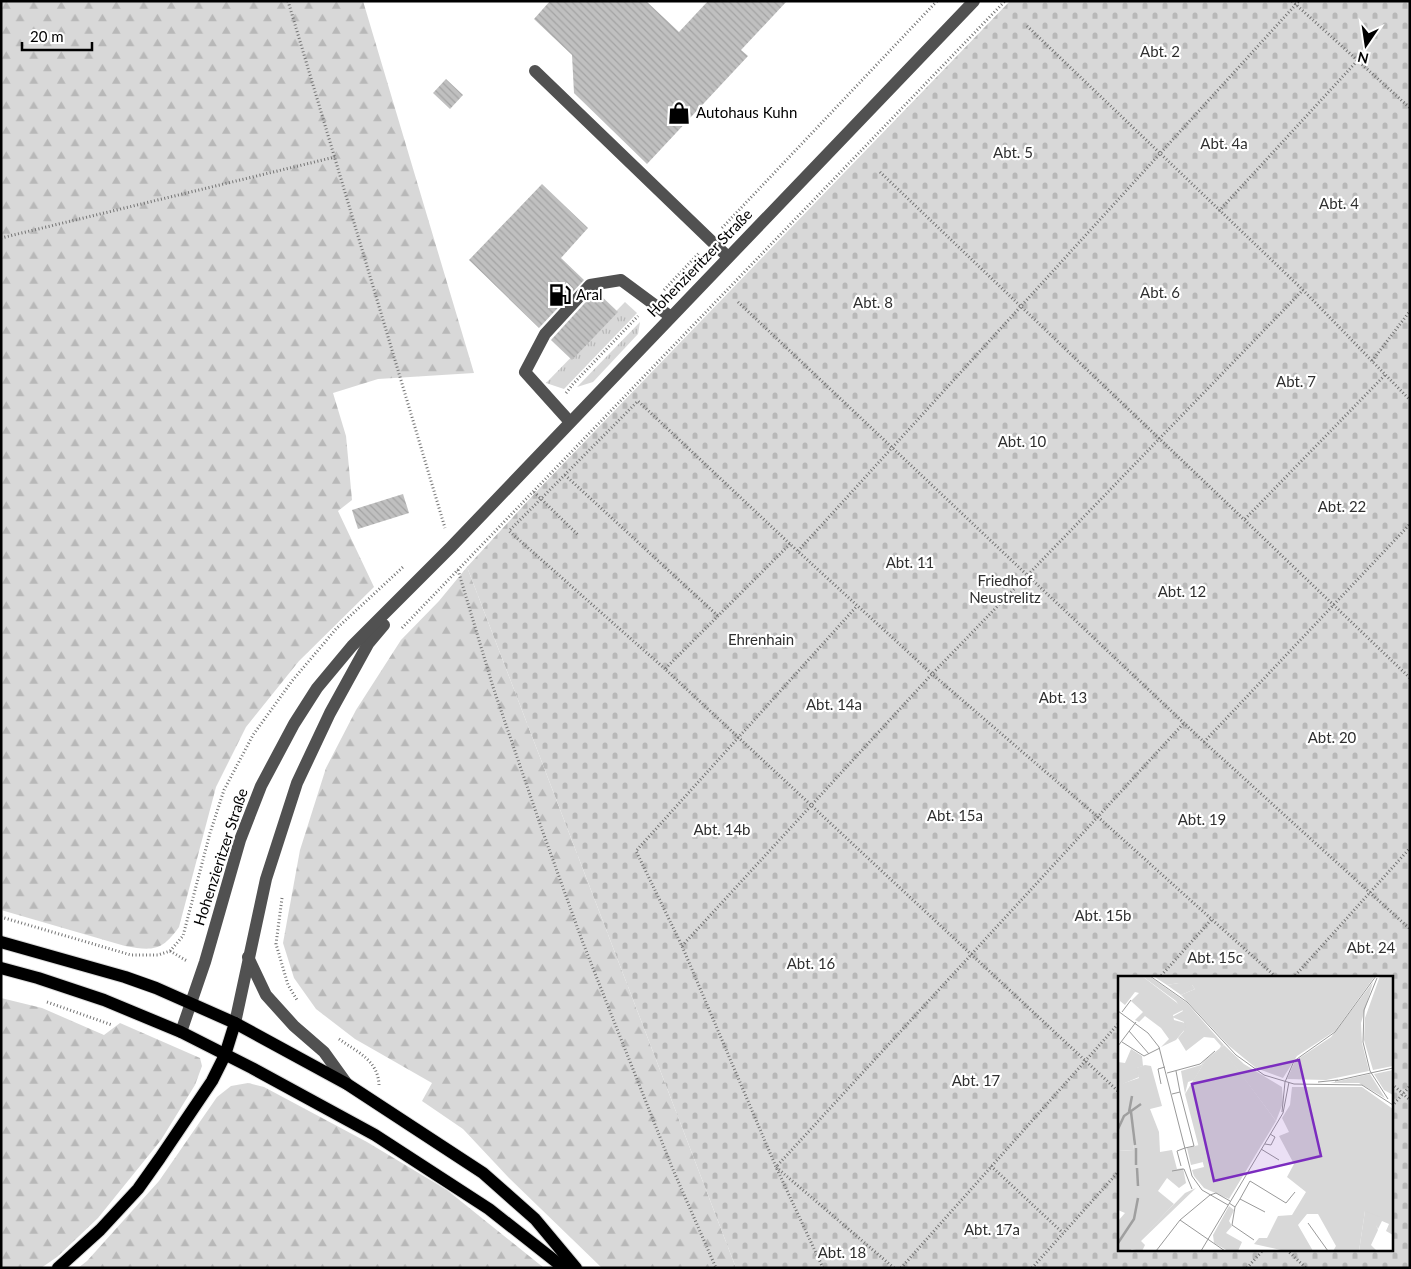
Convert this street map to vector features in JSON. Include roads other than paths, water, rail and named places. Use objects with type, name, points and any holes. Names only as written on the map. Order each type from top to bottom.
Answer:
[{"type":"main road","points":[[1,942],[125,978],[191,1002],[235,1023],[347,1084],[483,1173],[535,1220],[576,1268]]},
{"type":"main road","points":[[1,968],[104,1000],[181,1032],[225,1055],[375,1136],[489,1209],[564,1268]]},
{"type":"main road","points":[[58,1268],[100,1230],[138,1189],[212,1081],[225,1055],[235,1023]]},
{"type":"street","name":"Hohenzieritzer Straße","points":[[181,1032],[205,962],[240,840],[261,786],[294,724],[317,688],[352,646],[451,547],[974,1]]},
{"type":"street","points":[[535,71],[728,257]]},
{"type":"street","points":[[570,422],[525,372],[545,334],[590,285],[621,280],[671,317]]},
{"type":"street","name":"Hohenzieritzer Straße","points":[[235,1023],[266,879],[297,784],[330,713],[368,644],[451,547]]},
{"type":"street","points":[[248,957],[266,995],[294,1026],[324,1052],[347,1084]]},
{"type":"place","name":"Autohaus Kuhn","points":[[679,113]]},
{"type":"place","name":"Aral","points":[[560,295]]},
{"type":"park label","name":"Abt. 2","points":[[1160,52]]},
{"type":"park label","name":"Abt. 4a","points":[[1224,144]]},
{"type":"park label","name":"Abt. 5","points":[[1013,153]]},
{"type":"park label","name":"Abt. 4","points":[[1339,204]]},
{"type":"park label","name":"Abt. 6","points":[[1160,293]]},
{"type":"park label","name":"Abt. 8","points":[[873,303]]},
{"type":"park label","name":"Abt. 7","points":[[1296,382]]},
{"type":"park label","name":"Abt. 10","points":[[1022,442]]},
{"type":"park label","name":"Abt. 22","points":[[1342,507]]},
{"type":"park label","name":"Abt. 11","points":[[910,563]]},
{"type":"park label","name":"Friedhof Neustrelitz","points":[[1005,590]]},
{"type":"park label","name":"Abt. 12","points":[[1182,592]]},
{"type":"park label","name":"Ehrenhain","points":[[761,640]]},
{"type":"park label","name":"Abt. 13","points":[[1063,698]]},
{"type":"park label","name":"Abt. 14a","points":[[834,705]]},
{"type":"park label","name":"Abt. 20","points":[[1332,738]]},
{"type":"park label","name":"Abt. 15a","points":[[955,816]]},
{"type":"park label","name":"Abt. 19","points":[[1202,820]]},
{"type":"park label","name":"Abt. 14b","points":[[722,830]]},
{"type":"park label","name":"Abt. 15b","points":[[1103,916]]},
{"type":"park label","name":"Abt. 24","points":[[1371,948]]},
{"type":"park label","name":"Abt. 15c","points":[[1215,958]]},
{"type":"park label","name":"Abt. 16","points":[[811,964]]},
{"type":"park label","name":"Abt. 17","points":[[976,1081]]},
{"type":"park label","name":"Abt. 17a","points":[[992,1230]]},
{"type":"park label","name":"Abt. 18","points":[[842,1253]]}]
